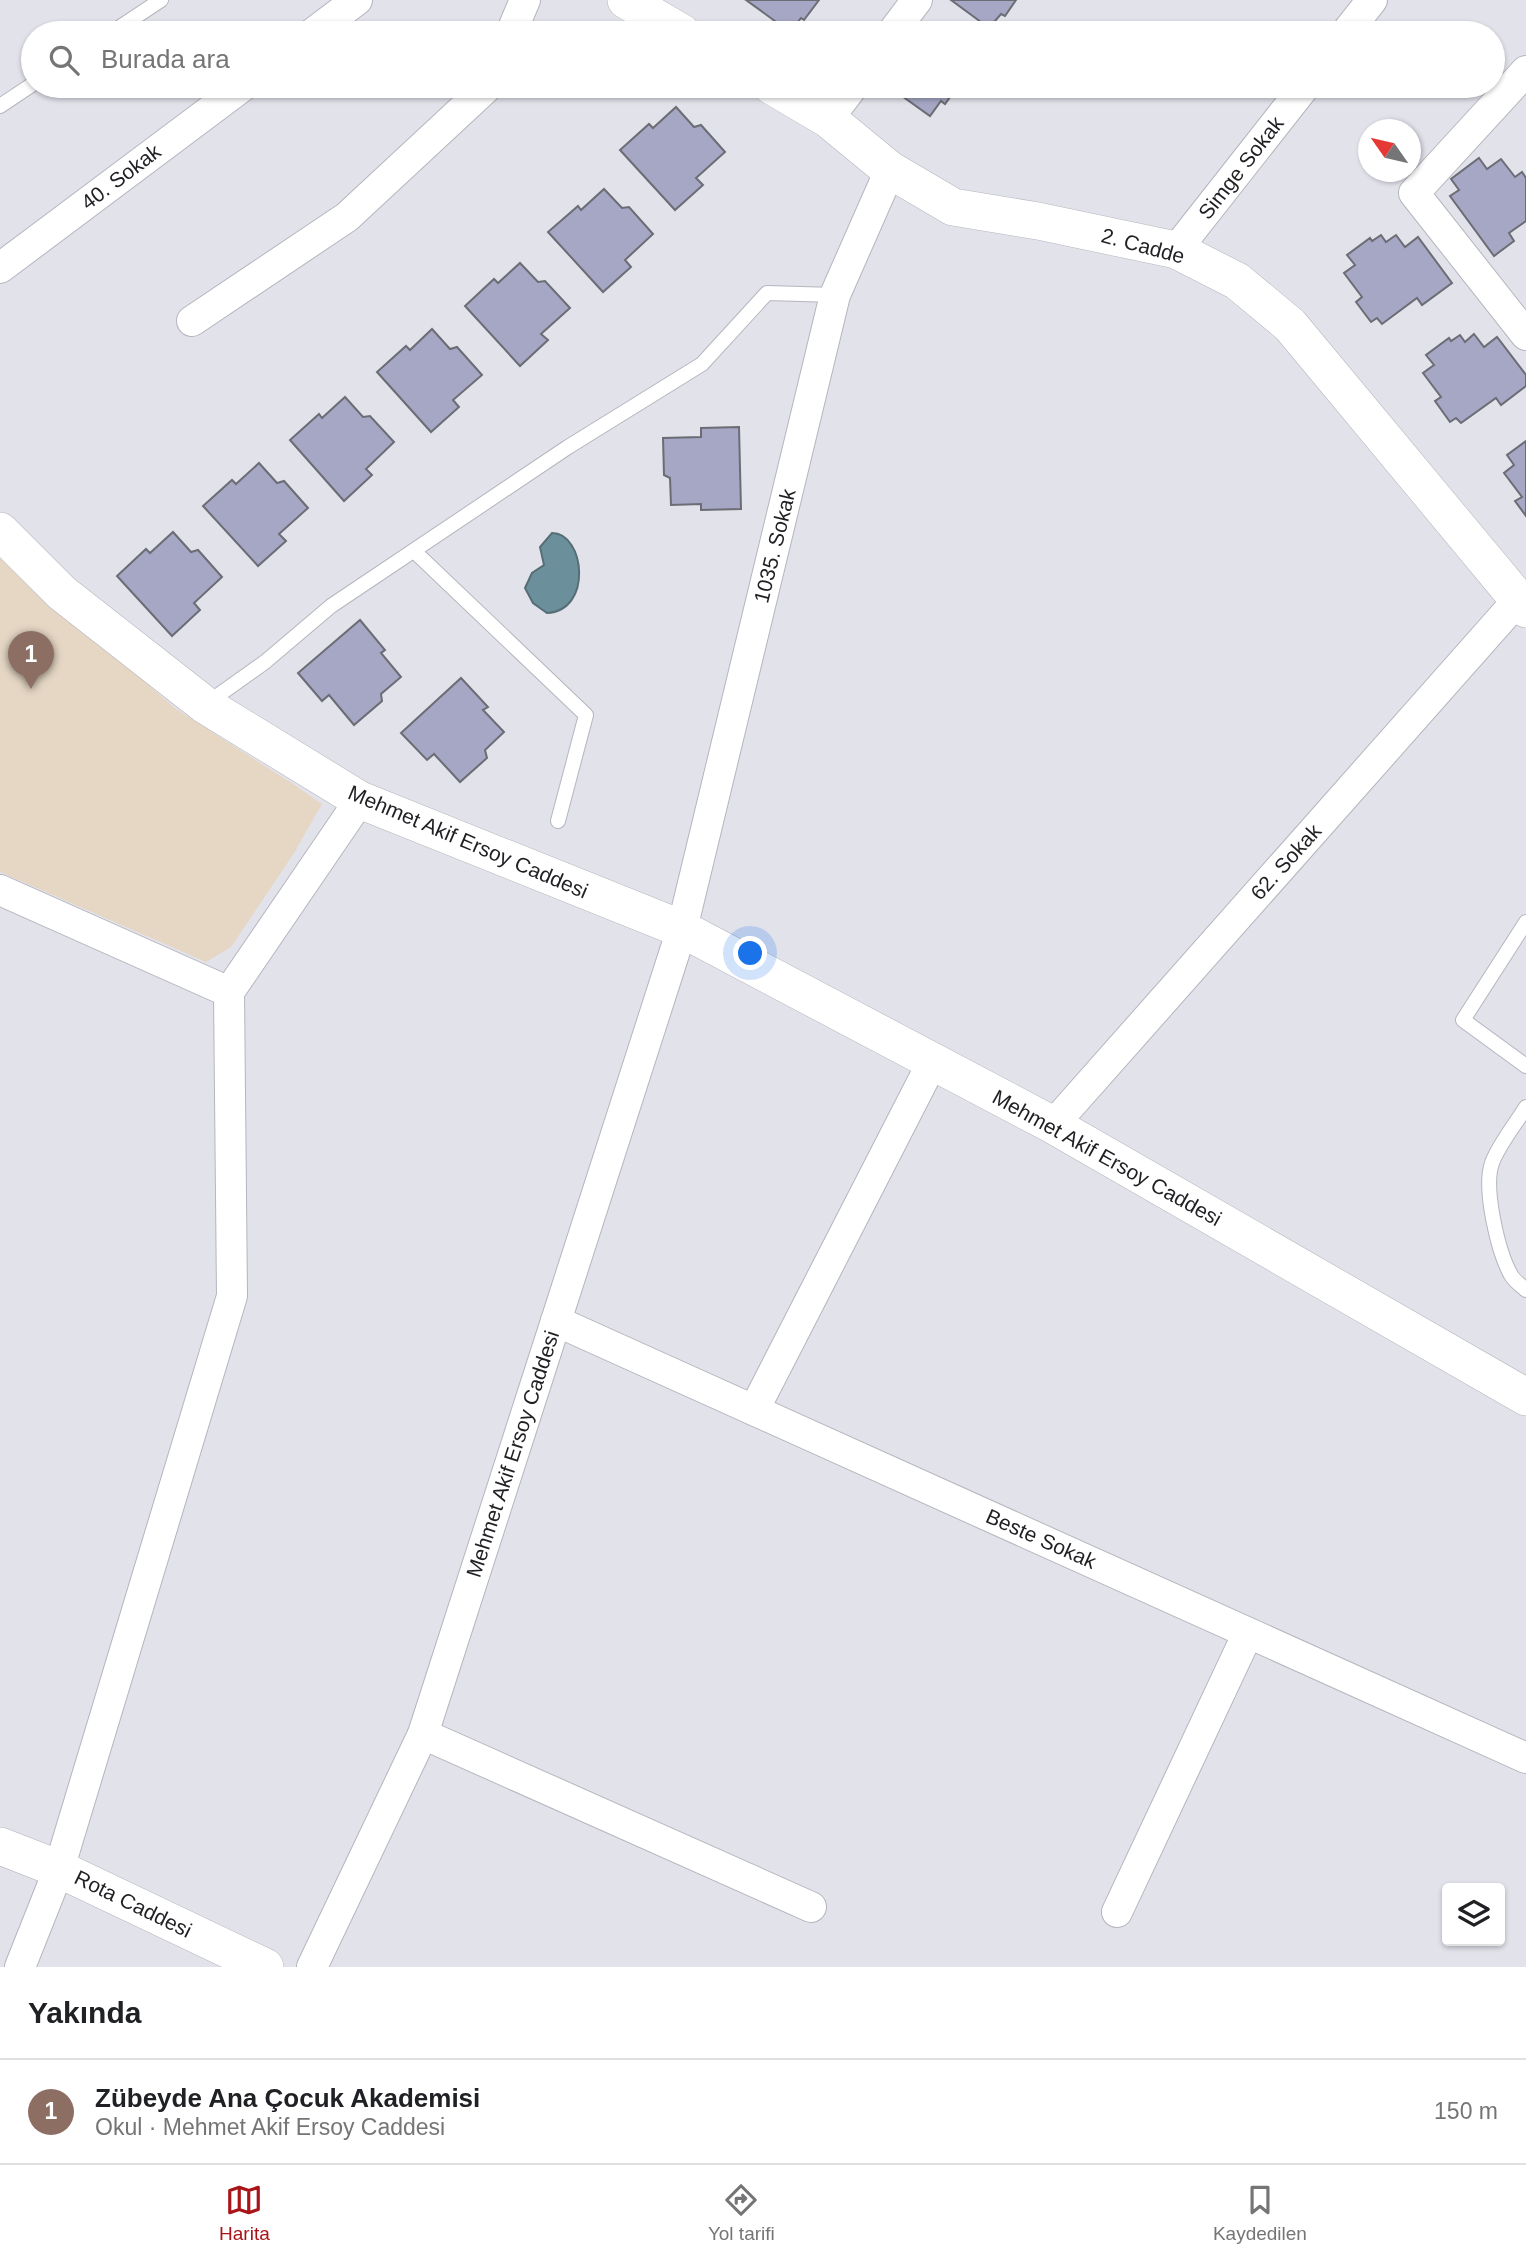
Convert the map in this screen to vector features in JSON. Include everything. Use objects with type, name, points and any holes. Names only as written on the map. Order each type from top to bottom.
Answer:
[{"type":"street","points":[[329,21],[358,0]]},
{"type":"street","points":[[516,21],[525,0]]},
{"type":"street","points":[[626,0],[662,21]]},
{"type":"street","points":[[901,21],[917,0]]},
{"type":"street","points":[[1355,21],[1372,0]]},
{"type":"street","points":[[1505,94],[1526,71]]},
{"type":"street","name":"40. Sokak","points":[[0,268],[227,98]]},
{"type":"street","points":[[192,321],[347,218],[475,98]]},
{"type":"street","name":"2. Cadde","points":[[792,98],[828,119],[890,170],[954,207],[1038,220],[1176,250],[1237,281],[1290,325],[1522,605]]},
{"type":"street","points":[[828,119],[844,98]]},
{"type":"street","name":"Simge Sokak","points":[[1176,250],[1296,98]]},
{"type":"street","points":[[1501,98],[1414,193],[1526,335]]},
{"type":"street","name":"1035. Sokak","points":[[682,929],[835,295],[890,170]]},
{"type":"street","name":"Mehmet Akif Ersoy Caddesi","points":[[0,531],[62,593],[205,705],[360,800],[682,929],[1053,1125],[1522,1387]]},
{"type":"street","name":"62. Sokak","points":[[1053,1125],[1522,605]]},
{"type":"street","points":[[20,1967],[59,1869],[232,1296],[229,992],[360,800]]},
{"type":"street","points":[[0,890],[229,992]]},
{"type":"street","name":"Mehmet Akif Ersoy Caddesi","points":[[312,1967],[423,1734],[682,929]]},
{"type":"street","points":[[754,1410],[933,1062]]},
{"type":"street","name":"Beste Sokak","points":[[556,1321],[1526,1758]]},
{"type":"street","points":[[1117,1912],[1248,1633]]},
{"type":"street","points":[[423,1734],[811,1907]]},
{"type":"street","name":"Rota Caddesi","points":[[0,1846],[59,1869],[265,1967]]},
{"type":"lane","points":[[129,21],[161,0]]},
{"type":"lane","points":[[0,106],[21,92]]},
{"type":"lane","points":[[205,705],[265,662],[331,606],[568,447],[702,364],[767,293],[835,295]]},
{"type":"lane","points":[[414,551],[586,715],[558,821]]},
{"type":"lane","points":[[1526,922],[1463,1020],[1526,1066]]},
{"type":"lane","points":[[1526,1108],[1492,1161],[1488,1190],[1501,1251],[1512,1277],[1526,1290]]},
{"type":"shaded area","points":[[0,549],[49,598],[176,709],[322,804],[294,853],[231,947],[206,962],[0,872]]},
{"type":"water","points":[[552,533],[563,536],[572,545],[579,572],[572,600],[562,609],[547,613],[533,603],[525,588],[532,573],[544,565],[540,547]]},
{"type":"building","points":[[746,0],[819,0],[804,20],[801,18],[799,21],[775,21]]},
{"type":"building","points":[[951,0],[1016,0],[1005,16],[1001,14],[995,21],[980,21]]},
{"type":"building","points":[[905,98],[949,98],[945,104],[941,101],[930,116]]},
{"type":"building","points":[[676,107],[694,127],[701,125],[725,152],[696,178],[703,185],[675,210],[620,150],[649,124],[653,128]]},
{"type":"building","points":[[1479,158],[1487,169],[1501,159],[1515,177],[1522,172],[1526,178],[1526,221],[1509,233],[1514,241],[1494,256],[1450,196],[1459,190],[1451,179]]},
{"type":"building","points":[[604,189],[622,208],[629,207],[653,234],[625,260],[631,267],[603,292],[548,232],[578,206],[581,210]]},
{"type":"building","points":[[1381,235],[1386,242],[1396,235],[1405,247],[1418,237],[1452,283],[1422,305],[1417,298],[1382,324],[1377,318],[1371,322],[1356,302],[1362,297],[1344,273],[1355,265],[1347,255],[1370,238],[1372,241]]},
{"type":"building","points":[[520,263],[538,282],[545,281],[570,308],[541,334],[548,340],[520,366],[465,306],[494,279],[498,283]]},
{"type":"building","points":[[432,329],[450,349],[457,347],[482,375],[453,400],[459,407],[431,432],[377,372],[406,346],[410,350]]},
{"type":"building","points":[[1474,334],[1484,347],[1497,337],[1526,375],[1526,386],[1501,405],[1496,398],[1461,423],[1456,418],[1450,422],[1435,401],[1441,397],[1423,373],[1434,365],[1426,355],[1449,338],[1451,341],[1460,335],[1465,342]]},
{"type":"building","points":[[345,397],[363,417],[370,416],[394,442],[366,469],[372,475],[344,501],[290,440],[319,414],[322,418]]},
{"type":"building","points":[[739,427],[741,509],[701,510],[701,504],[671,505],[670,478],[664,475],[663,438],[701,437],[701,428]]},
{"type":"building","points":[[1526,441],[1526,516],[1515,501],[1522,497],[1504,473],[1514,465],[1507,455]]},
{"type":"building","points":[[259,463],[277,483],[284,481],[308,508],[279,534],[286,541],[258,566],[203,506],[232,480],[236,484]]},
{"type":"building","points":[[173,532],[191,552],[198,550],[222,577],[194,603],[200,610],[172,636],[117,576],[146,549],[150,553]]},
{"type":"building","points":[[360,620],[385,650],[381,653],[401,677],[381,694],[382,701],[354,725],[329,695],[322,701],[298,673]]},
{"type":"building","points":[[461,678],[488,707],[483,710],[504,732],[485,750],[487,758],[460,782],[434,754],[427,760],[401,733]]},
{"type":"place","name":"Zübeyde Ana Çocuk Akademisi","points":[[31,689]]}]
